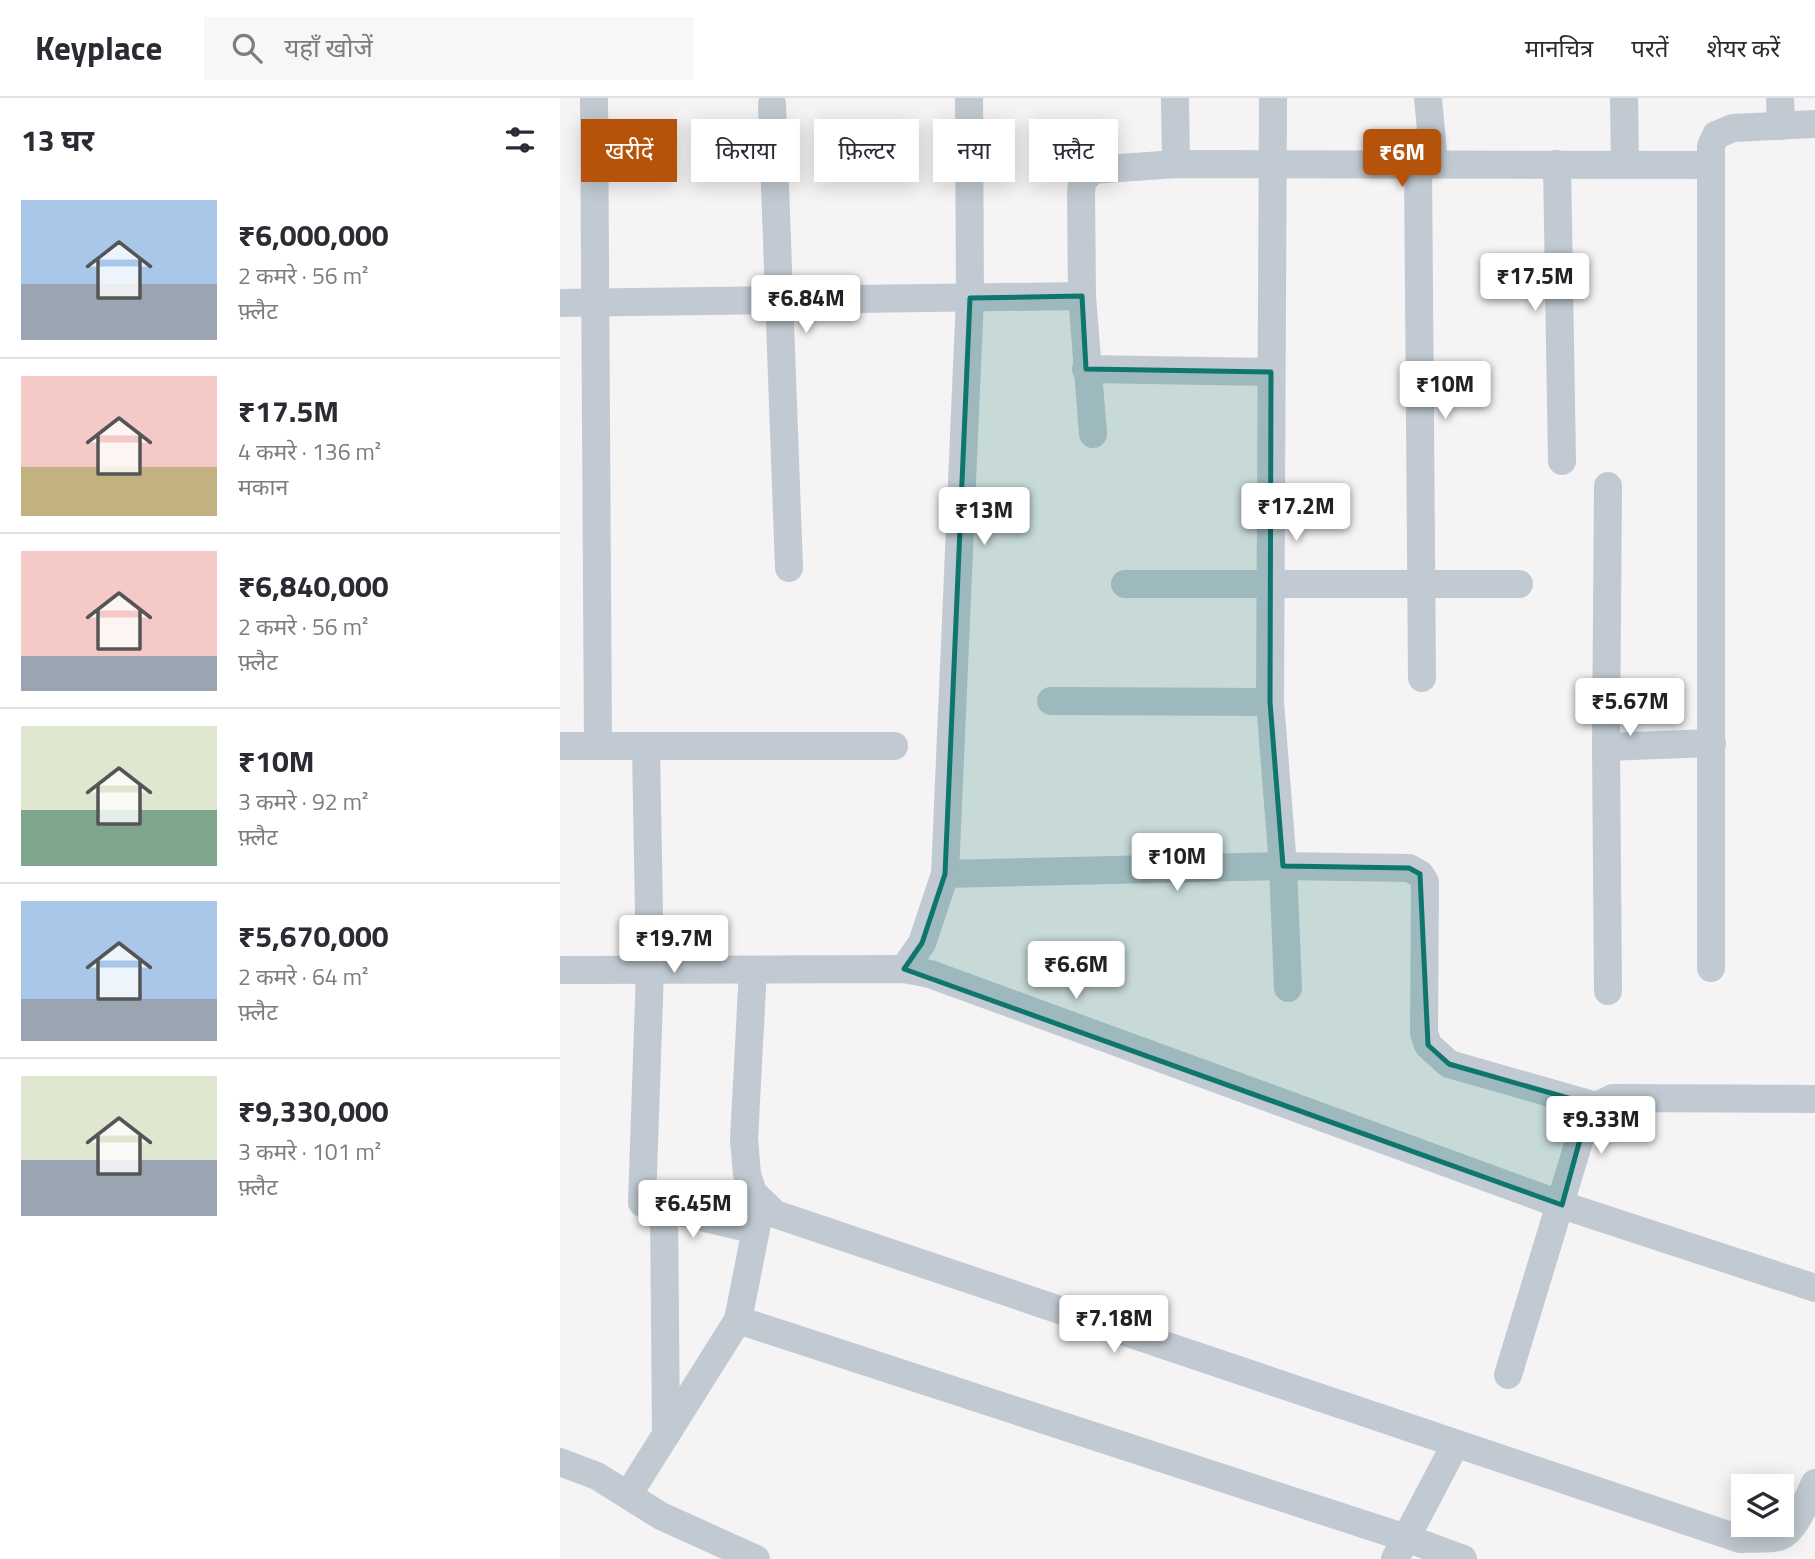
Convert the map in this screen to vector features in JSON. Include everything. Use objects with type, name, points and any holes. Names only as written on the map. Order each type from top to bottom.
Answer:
[{"type":"street","points":[[594,98],[598,746]]},
{"type":"street","points":[[904,969],[922,943],[945,874],[970,298],[969,98]]},
{"type":"street","points":[[1175,98],[1175,164]]},
{"type":"street","points":[[1273,98],[1270,702],[1283,866],[1288,988]]},
{"type":"street","points":[[1422,678],[1428,98]]},
{"type":"street","points":[[1624,98],[1625,165]]},
{"type":"street","points":[[772,104],[789,568]]},
{"type":"street","points":[[1711,968],[1711,146],[1716,135],[1781,112],[1815,124]]},
{"type":"street","points":[[1093,434],[1082,296],[1081,192],[1082,182],[1091,170],[1175,164],[1710,165]]},
{"type":"street","points":[[1557,164],[1562,461]]},
{"type":"street","points":[[560,303],[1082,296]]},
{"type":"street","points":[[1086,369],[1271,372]]},
{"type":"street","points":[[1608,486],[1608,991]]},
{"type":"street","points":[[1125,584],[1519,584]]},
{"type":"street","points":[[1051,701],[1270,702]]},
{"type":"street","points":[[1606,747],[1712,743]]},
{"type":"street","points":[[560,746],[894,746]]},
{"type":"street","points":[[646,747],[649,970],[642,1203],[755,1230]]},
{"type":"street","points":[[945,874],[1283,866],[1409,868],[1420,874],[1425,882],[1424,1033],[1428,1045],[1449,1064],[1596,1106]]},
{"type":"street","points":[[560,970],[904,969],[953,982],[1562,1205],[1815,1288]]},
{"type":"street","points":[[753,970],[744,1139],[747,1174],[753,1193],[775,1214],[1455,1445],[1732,1549],[1784,1535],[1791,1528],[1815,1483]]},
{"type":"street","points":[[1508,1375],[1562,1205],[1584,1125],[1596,1106],[1613,1098],[1815,1099]]},
{"type":"street","points":[[628,1495],[738,1320],[761,1201]]},
{"type":"street","points":[[664,1208],[666,1435]]},
{"type":"street","points":[[738,1320],[1401,1548],[1463,1559]]},
{"type":"street","points":[[1401,1548],[1455,1445]]},
{"type":"street","points":[[560,1462],[597,1476],[661,1516],[756,1559]]},
{"type":"highlighted area","points":[[1082,296],[1086,369],[1271,372],[1270,702],[1283,866],[1409,868],[1420,874],[1428,1045],[1449,1064],[1596,1106],[1584,1125],[1562,1205],[904,969],[922,943],[945,874],[970,298]]}]
